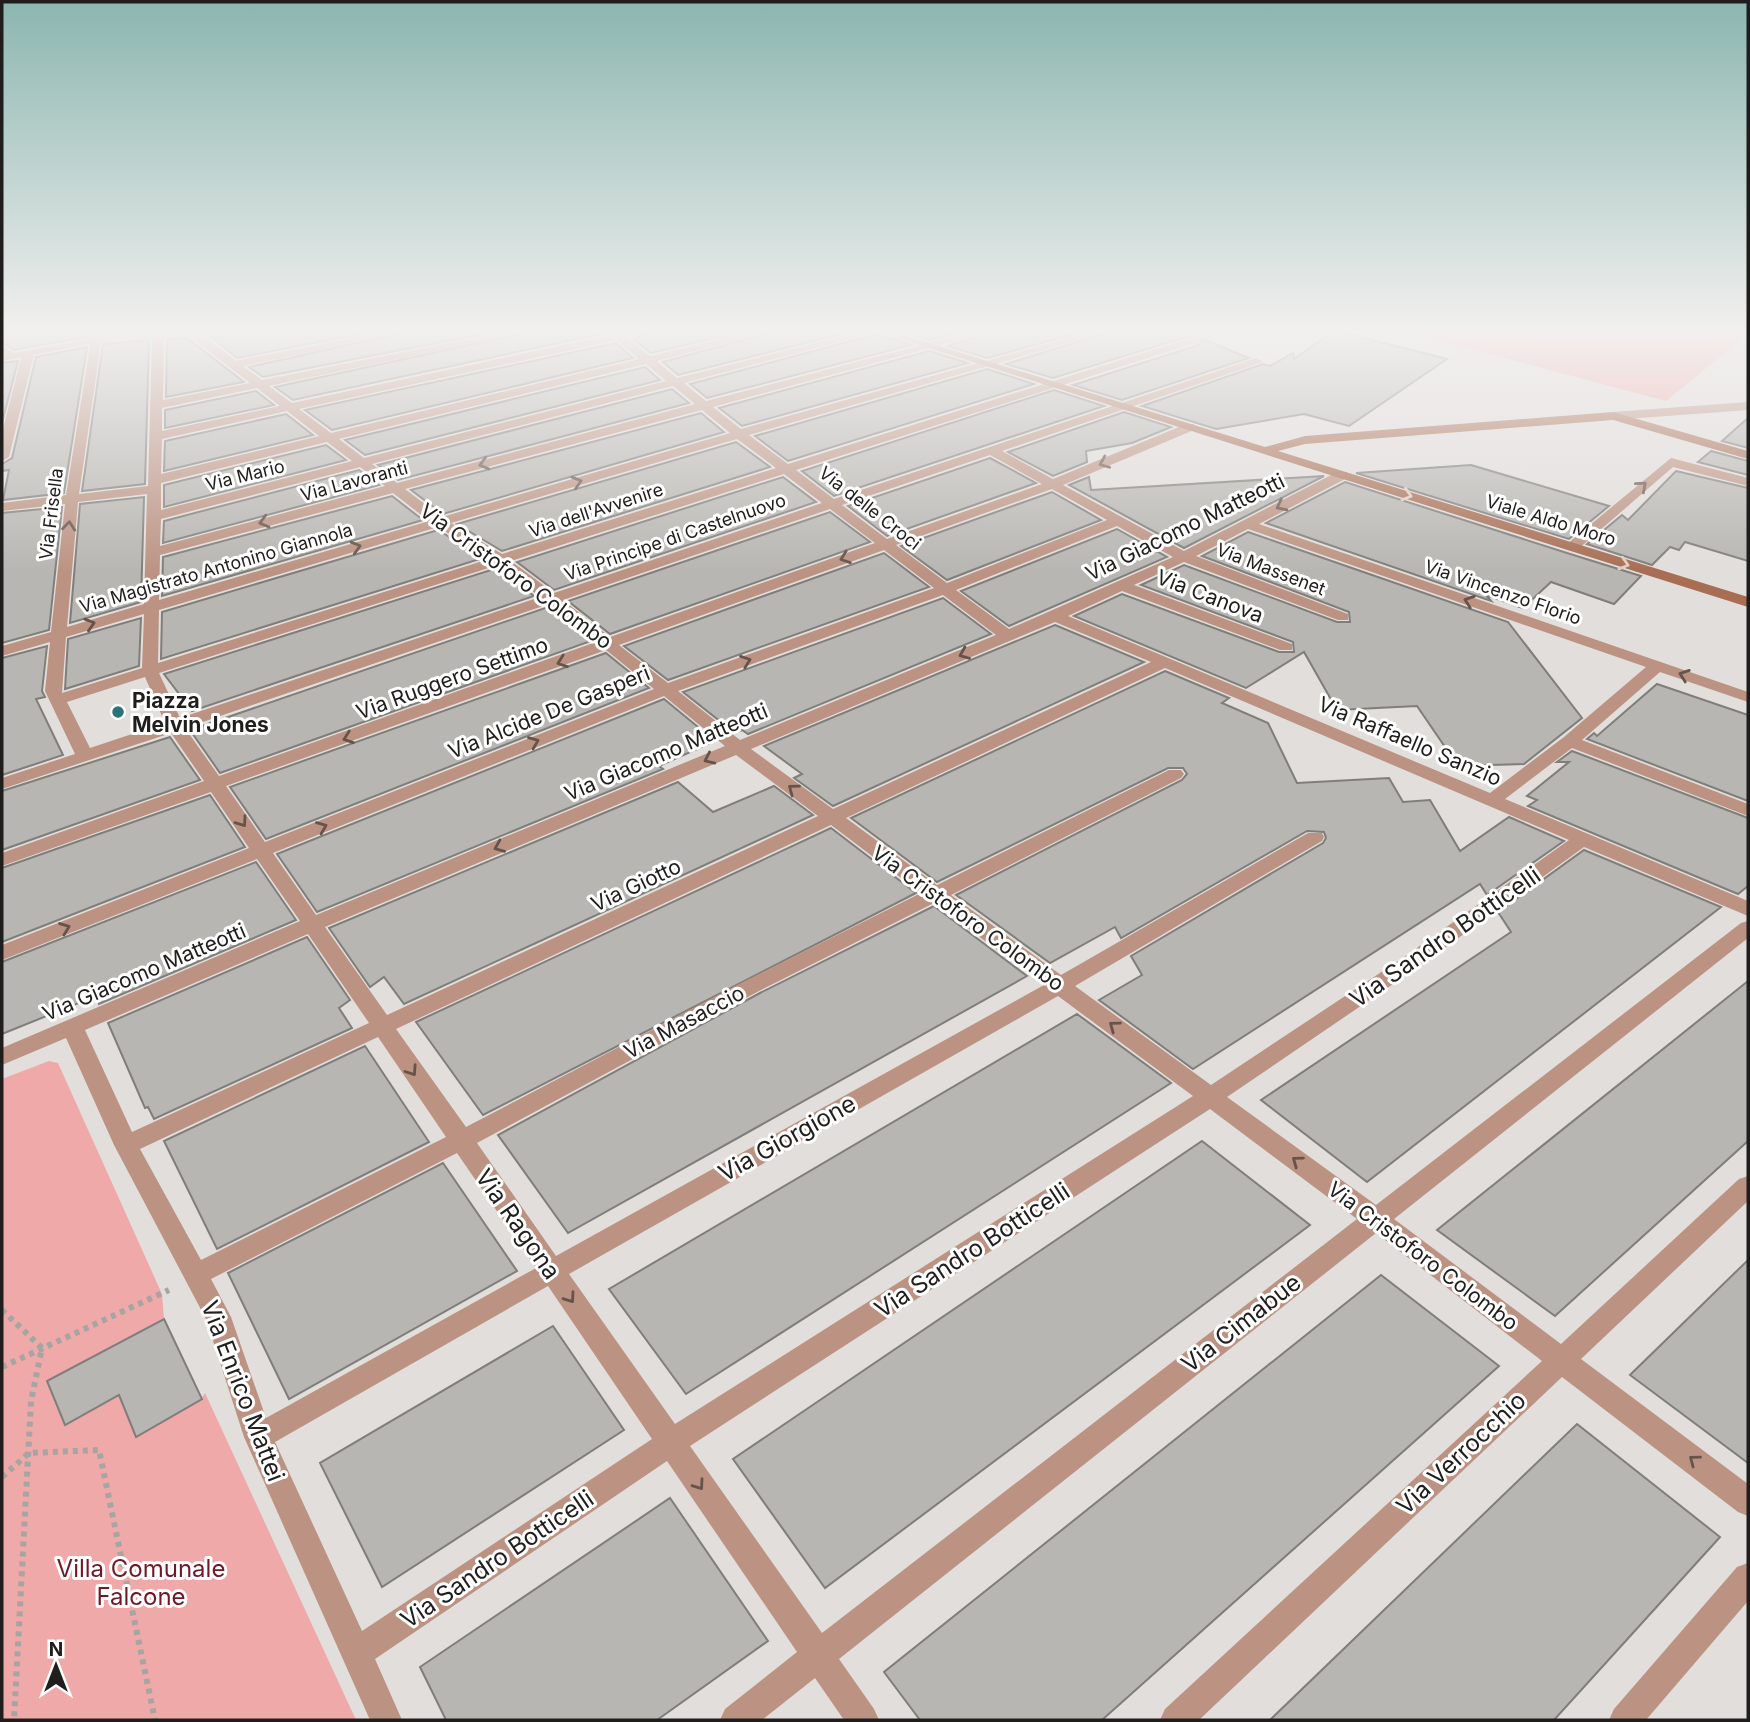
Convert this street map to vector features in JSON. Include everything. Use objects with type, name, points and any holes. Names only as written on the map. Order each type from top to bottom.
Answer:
[{"type":"main road","name":"Viale Aldo Moro","points":[[1143,411],[1748,602]]},
{"type":"main road","points":[[1265,450],[1305,440],[1613,416],[1748,455]]},
{"type":"street","points":[[2,457],[14,411]]},
{"type":"street","name":"Via Frisella","points":[[55,695],[57,634],[84,411]]},
{"type":"street","points":[[85,756],[55,695],[151,665],[157,411]]},
{"type":"street","points":[[156,436],[268,411]]},
{"type":"street","name":"Via Cristoforo Colombo","points":[[294,411],[441,523],[501,560],[611,644],[736,747],[1375,1219],[1748,1502]]},
{"type":"street","points":[[2,507],[155,484],[436,411]]},
{"type":"street","name":"Via Mario","points":[[154,516],[561,411]]},
{"type":"street","name":"Via Lavoranti","points":[[153,552],[686,411]]},
{"type":"street","name":"Via delle Croci","points":[[712,411],[883,544],[1008,636]]},
{"type":"street","name":"Via Magistrato Antonino Giannola","points":[[2,651],[820,411]]},
{"type":"street","name":"Via dell'Avvenire","points":[[151,665],[501,560],[966,411]]},
{"type":"street","name":"Via Principe di Castelnuovo","points":[[2,784],[1103,411]]},
{"type":"street","points":[[1613,416],[1676,411]]},
{"type":"street","name":"Via Ruggero Settimo","points":[[2,860],[1054,484],[1190,426]]},
{"type":"street","points":[[990,450],[1184,557]]},
{"type":"street","points":[[1573,547],[1671,462],[1748,482]]},
{"type":"street","name":"Via Giacomo Matteotti","points":[[2,1057],[73,1029],[312,924],[1055,616],[1184,557],[1342,475]]},
{"type":"street","name":"Via Alcide De Gasperi","points":[[2,953],[666,690],[945,589],[1116,521]]},
{"type":"street","name":"Via Vincenzo Florio","points":[[1246,524],[1748,697]]},
{"type":"street","name":"Via Massenet","points":[[1184,557],[1343,617]]},
{"type":"street","name":"Via Canova","points":[[1120,585],[1286,647]]},
{"type":"street","name":"Via Raffaello Sanzio","points":[[1055,616],[1748,909]]},
{"type":"street","name":"Via Giotto","points":[[126,1145],[1163,663]]},
{"type":"street","name":"Via Ragona","points":[[151,665],[175,726],[863,1720]]},
{"type":"street","points":[[1493,800],[1570,741],[1658,666]]},
{"type":"street","points":[[1570,741],[1748,810]]},
{"type":"street","name":"Via Masaccio","points":[[195,1275],[460,1141],[752,986],[1175,774]]},
{"type":"street","name":"Via Giorgione","points":[[258,1437],[846,1104],[1061,987],[1315,837]]},
{"type":"street","name":"Via Sandro Botticelli","points":[[356,1653],[670,1443],[1210,1097],[1415,960],[1583,839]]},
{"type":"street","name":"Via Cimabue","points":[[736,1720],[1748,928]]},
{"type":"street","name":"Via Enrico Mattei","points":[[73,1029],[126,1145],[218,1317],[258,1437],[386,1720]]},
{"type":"street","name":"Via Verrocchio","points":[[1176,1720],[1748,1186]]},
{"type":"street","points":[[1625,1720],[1748,1578]]},
{"type":"path","points":[[2,1367],[162,1294],[195,1275]]},
{"type":"path","points":[[2,1310],[42,1348]]},
{"type":"path","points":[[14,1720],[31,1401],[42,1348]]},
{"type":"path","points":[[2,1476],[29,1453],[99,1451],[155,1720]]},
{"type":"green space","name":"Villa Comunale Falcone","points":[[49,1061],[58,1063],[162,1294],[164,1319],[202,1398],[205,1393],[356,1720],[2,1720],[2,1079]]},
{"type":"building","points":[[23,411],[77,411],[64,493],[3,500],[9,470],[2,471],[2,464],[12,458]]},
{"type":"building","points":[[93,411],[147,411],[145,484],[82,491]]},
{"type":"building","points":[[165,411],[244,411],[165,428]]},
{"type":"building","points":[[307,411],[410,411],[332,430]]},
{"type":"building","points":[[463,411],[537,411],[365,455],[345,440]]},
{"type":"building","points":[[586,411],[657,411],[398,480],[378,465]]},
{"type":"building","points":[[723,411],[795,411],[742,426]]},
{"type":"building","points":[[840,411],[947,411],[788,461],[755,436]]},
{"type":"building","points":[[988,411],[1088,411],[834,496],[802,471]]},
{"type":"building","points":[[1159,411],[1370,411],[1349,426],[1304,414],[1216,429]]},
{"type":"building","points":[[1124,412],[1171,427],[1132,443],[1086,451],[1087,462],[1053,476],[1008,452]]},
{"type":"building","points":[[701,413],[724,432],[443,514],[411,490]]},
{"type":"building","points":[[286,414],[313,435],[164,471],[165,441]]},
{"type":"building","points":[[1748,418],[1748,448],[1722,441]]},
{"type":"building","points":[[736,442],[770,467],[502,551],[457,524]]},
{"type":"building","points":[[326,445],[346,460],[164,507],[164,485]]},
{"type":"building","points":[[1711,451],[1748,461],[1748,475],[1698,462]]},
{"type":"building","points":[[990,458],[1036,483],[887,536],[848,506]]},
{"type":"building","points":[[1471,465],[1609,506],[1569,539],[1356,473]]},
{"type":"building","points":[[359,470],[379,485],[163,543],[164,521]]},
{"type":"building","points":[[1676,471],[1748,488],[1748,561],[1685,542],[1679,550],[1670,547],[1652,565],[1587,544],[1622,515],[1628,520]]},
{"type":"building","points":[[1324,476],[1184,548],[1069,485],[1089,477],[1091,490]]},
{"type":"building","points":[[783,477],[816,502],[554,590],[517,562]]},
{"type":"building","points":[[1345,482],[1641,576],[1614,604],[1551,582],[1523,608],[1486,595],[1491,601],[1266,523]]},
{"type":"building","points":[[1052,492],[1101,520],[947,580],[901,546]]},
{"type":"building","points":[[392,496],[423,520],[162,596],[163,557]]},
{"type":"building","points":[[144,497],[141,602],[70,623],[80,504]]},
{"type":"building","points":[[62,507],[49,630],[2,643],[2,513]]},
{"type":"building","points":[[830,512],[870,542],[610,634],[568,601]]},
{"type":"building","points":[[1117,529],[1167,557],[1009,626],[961,591]]},
{"type":"building","points":[[438,530],[483,558],[161,659],[162,612]]},
{"type":"building","points":[[1248,532],[1508,622],[1582,718],[1524,764],[1458,766],[1417,706],[1337,710],[1304,652],[1246,688],[1074,616],[1122,594],[1279,652],[1294,652],[1293,642],[1141,585],[1184,565],[1337,622],[1350,622],[1349,612],[1202,556]]},
{"type":"building","points":[[884,553],[929,587],[668,680],[624,646]]},
{"type":"building","points":[[497,568],[534,596],[192,711],[164,674]]},
{"type":"building","points":[[943,598],[991,634],[748,734],[742,730],[735,733],[683,692]]},
{"type":"building","points":[[548,607],[591,641],[220,773],[190,730]]},
{"type":"building","points":[[141,618],[139,666],[65,689],[68,639]]},
{"type":"building","points":[[1055,625],[1144,662],[833,806],[794,778],[802,774],[764,746]]},
{"type":"building","points":[[47,646],[42,691],[45,697],[36,699],[63,755],[2,775],[2,658]]},
{"type":"building","points":[[606,653],[649,688],[266,839],[230,787]]},
{"type":"building","points":[[1165,671],[1229,698],[1222,703],[1268,723],[1297,783],[1389,778],[1403,802],[1430,800],[1460,851],[1509,817],[1564,841],[1487,895],[1480,884],[1193,1069],[1099,1000],[1142,975],[1131,956],[1323,843],[1326,838],[1324,832],[1307,831],[1121,938],[1115,927],[1050,963],[956,895],[1182,780],[1187,774],[1183,768],[1168,768],[937,882],[851,818]]},
{"type":"building","points":[[1657,684],[1748,715],[1748,801],[1587,739],[1594,733],[1597,736]]},
{"type":"building","points":[[664,699],[715,741],[659,766],[663,769],[317,912],[277,854]]},
{"type":"building","points":[[170,737],[200,780],[2,850],[2,791]]},
{"type":"building","points":[[1572,751],[1748,818],[1748,886],[1738,894],[1528,806],[1537,800],[1527,796],[1569,762],[1557,762]]},
{"type":"building","points":[[678,782],[713,812],[774,786],[813,815],[404,1004],[384,977],[370,987],[329,928]]},
{"type":"building","points":[[210,795],[245,847],[2,942],[2,868]]},
{"type":"building","points":[[831,828],[916,893],[483,1115],[416,1022]]},
{"type":"building","points":[[1584,850],[1721,907],[1367,1182],[1261,1100],[1511,932],[1498,912]]},
{"type":"building","points":[[256,862],[296,920],[99,1004],[96,996],[2,1034],[2,962]]},
{"type":"building","points":[[934,906],[1027,976],[568,1233],[498,1135],[760,993]]},
{"type":"building","points":[[307,937],[350,1000],[339,1008],[352,1028],[154,1119],[148,1107],[145,1108],[108,1023]]},
{"type":"building","points":[[1748,981],[1748,1141],[1555,1316],[1437,1230]]},
{"type":"building","points":[[1077,1014],[1171,1083],[686,1394],[609,1289]]},
{"type":"building","points":[[365,1046],[429,1142],[217,1249],[164,1141]]},
{"type":"building","points":[[1202,1141],[1310,1225],[825,1588],[733,1459]]},
{"type":"building","points":[[443,1163],[517,1271],[289,1399],[228,1273]]},
{"type":"building","points":[[1748,1260],[1748,1463],[1630,1375]]},
{"type":"building","points":[[1381,1275],[1499,1366],[1102,1720],[920,1720],[884,1672]]},
{"type":"building","points":[[164,1319],[202,1399],[136,1437],[119,1395],[65,1425],[47,1381]]},
{"type":"building","points":[[553,1326],[624,1430],[382,1587],[320,1463]]},
{"type":"building","points":[[1577,1424],[1720,1537],[1554,1720],[1270,1720]]},
{"type":"building","points":[[670,1498],[768,1641],[657,1720],[446,1720],[420,1667]]},
{"type":"place","name":"Piazza Melvin Jones","points":[[118,712]]}]
